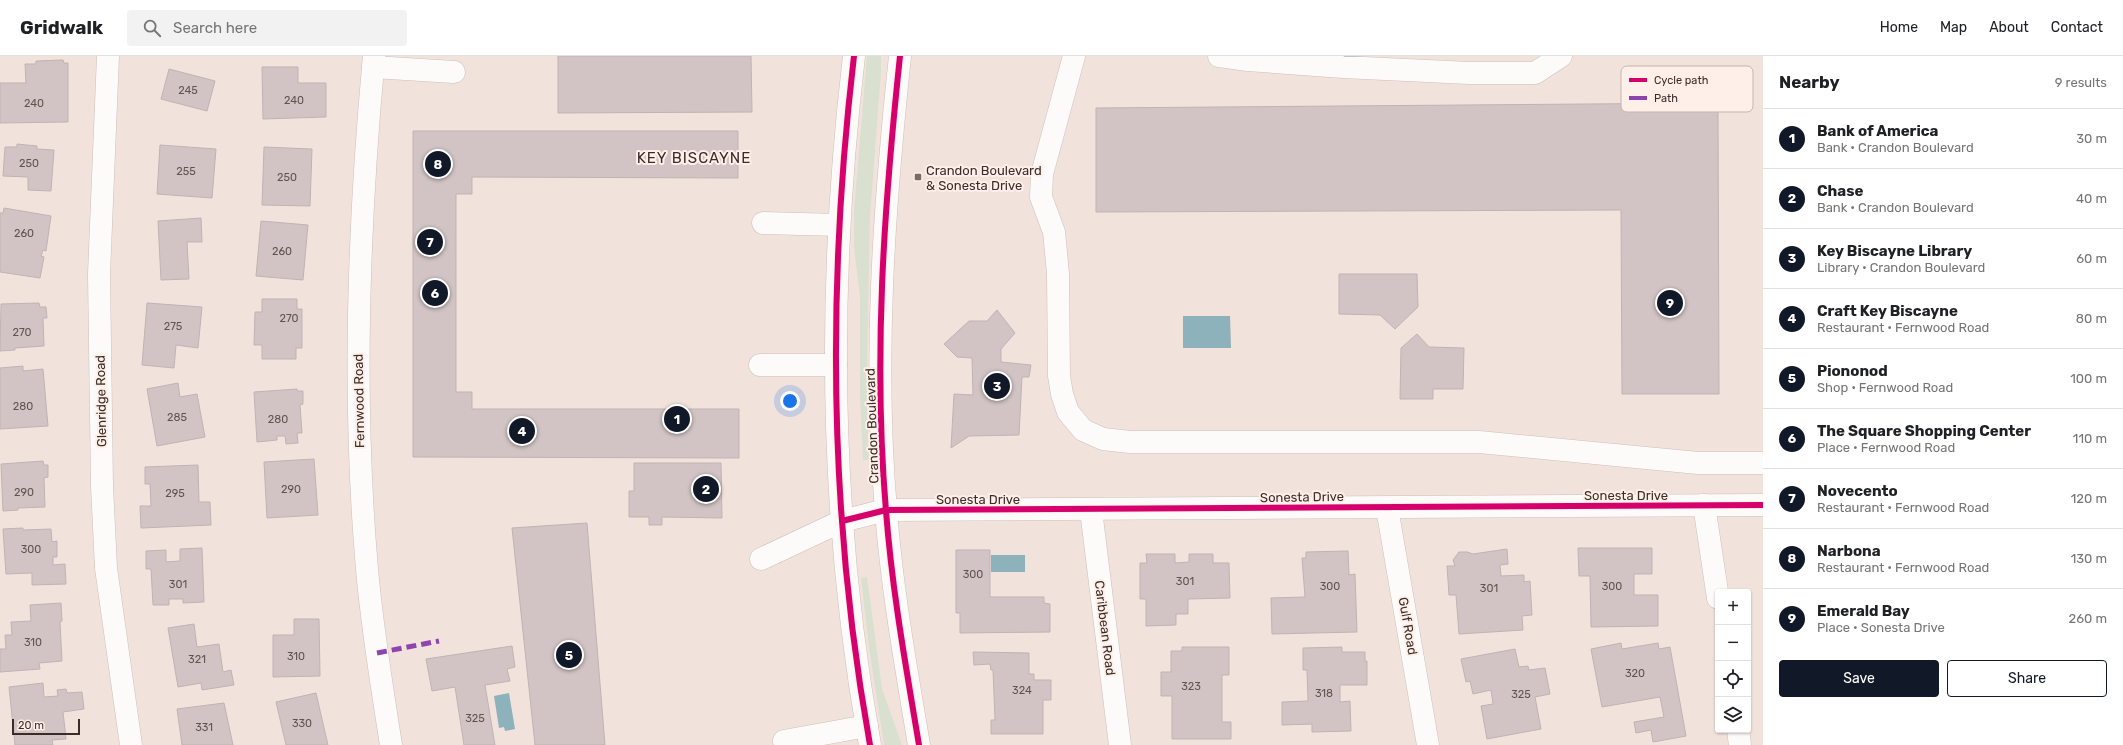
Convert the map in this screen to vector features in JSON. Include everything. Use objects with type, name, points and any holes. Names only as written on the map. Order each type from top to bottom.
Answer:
[{"type":"street","name":"Glenridge Road","points":[[108,56],[99,274],[102,486],[106,568],[132,745]]},
{"type":"street","points":[[784,741],[869,735],[848,585],[842,521],[836,365],[839,225],[846,123],[854,56]]},
{"type":"street","name":"Crandon Boulevard","points":[[900,56],[884,245],[882,406],[886,510],[899,625],[919,745]]},
{"type":"street","points":[[1074,56],[1042,174],[1041,197],[1054,232],[1058,273],[1059,376],[1062,394],[1068,412],[1083,430],[1102,439],[1130,442],[1479,442],[1698,463],[1763,463]]},
{"type":"street","points":[[1219,56],[1248,60],[1343,67],[1469,73],[1535,73],[1561,56]]},
{"type":"street","points":[[374,62],[454,72]]},
{"type":"street","name":"Fernwood Road","points":[[374,62],[360,234],[358,306],[359,402],[362,491],[367,569],[374,631],[391,745]]},
{"type":"street","points":[[764,223],[839,225]]},
{"type":"street","points":[[760,365],[836,365]]},
{"type":"street","name":"Sonesta Drive","points":[[761,559],[842,521],[886,510],[1763,505]]},
{"type":"street","points":[[1704,506],[1717,589]]},
{"type":"street","name":"Gulf Road","points":[[1387,508],[1428,745]]},
{"type":"street","name":"Caribbean Road","points":[[1091,510],[1120,745]]},
{"type":"street","points":[[1738,733],[1740,745]]},
{"type":"green space","points":[[867,56],[881,56],[881,71],[870,217],[867,370],[869,460],[863,460],[860,396],[860,297],[854,247],[854,209]]},
{"type":"green space","points":[[867,577],[882,689],[902,745],[884,745],[869,648],[861,578]]},
{"type":"water","points":[[1183,316],[1230,316],[1231,348],[1183,348]]},
{"type":"water","points":[[991,555],[1025,555],[1025,572],[991,572]]},
{"type":"water","points":[[509,693],[515,729],[505,731],[504,727],[499,728],[494,696]]},
{"type":"building","points":[[558,56],[751,56],[752,112],[558,113]]},
{"type":"building","points":[[63,60],[64,63],[68,63],[68,122],[0,123],[0,83],[26,83],[25,64],[36,64],[36,61]]},
{"type":"building","points":[[262,67],[298,67],[298,83],[326,83],[326,117],[263,119]]},
{"type":"building","points":[[169,69],[215,81],[207,111],[161,99]]},
{"type":"building","points":[[1621,104],[1621,112],[1718,112],[1719,394],[1622,394],[1621,210],[1096,212],[1096,108]]},
{"type":"building","points":[[413,131],[738,131],[738,178],[472,177],[472,194],[456,194],[456,392],[472,392],[472,409],[739,409],[739,458],[413,457]]},
{"type":"building","points":[[17,144],[37,146],[37,149],[54,150],[51,191],[28,190],[28,177],[3,176],[5,147],[17,147]]},
{"type":"building","points":[[160,145],[216,149],[212,198],[157,194]]},
{"type":"building","points":[[264,147],[312,149],[310,206],[262,205]]},
{"type":"building","points":[[4,208],[51,216],[46,251],[43,250],[41,256],[44,257],[40,278],[0,272],[0,213],[3,213]]},
{"type":"building","points":[[201,218],[202,242],[187,242],[189,279],[161,280],[158,221]]},
{"type":"building","points":[[261,221],[308,225],[303,280],[256,276]]},
{"type":"building","points":[[1339,274],[1417,274],[1418,307],[1395,329],[1380,315],[1339,314]]},
{"type":"building","points":[[262,299],[297,299],[297,309],[302,309],[302,348],[296,348],[296,359],[262,359],[262,345],[254,345],[255,312],[262,312]]},
{"type":"building","points":[[39,303],[40,307],[46,307],[47,318],[43,318],[44,346],[15,348],[15,350],[0,351],[1,304]]},
{"type":"building","points":[[147,303],[202,307],[198,348],[176,345],[174,368],[142,365]]},
{"type":"building","points":[[997,310],[1015,333],[1001,349],[1001,362],[1031,365],[1029,377],[1022,377],[1019,435],[969,436],[951,448],[954,394],[973,395],[972,358],[957,357],[944,344],[969,321],[987,321]]},
{"type":"building","points":[[1417,334],[1429,347],[1464,348],[1463,389],[1433,389],[1433,399],[1400,399],[1401,348]]},
{"type":"building","points":[[23,366],[23,371],[43,369],[48,426],[0,429],[0,368]]},
{"type":"building","points":[[178,383],[180,397],[197,394],[205,437],[157,446],[147,389]]},
{"type":"building","points":[[297,389],[297,391],[303,391],[303,404],[300,405],[302,433],[297,433],[298,443],[286,444],[285,436],[277,436],[277,440],[257,442],[254,392]]},
{"type":"building","points":[[314,459],[318,515],[267,518],[264,462]]},
{"type":"building","points":[[43,461],[44,465],[48,465],[48,477],[44,478],[45,507],[18,508],[18,510],[3,511],[1,464]]},
{"type":"building","points":[[634,463],[721,463],[722,518],[662,517],[662,525],[649,525],[649,517],[629,517],[629,491],[634,491]]},
{"type":"building","points":[[198,465],[199,502],[210,502],[211,525],[141,528],[140,506],[151,506],[150,484],[145,484],[145,467]]},
{"type":"building","points":[[587,523],[605,745],[535,745],[512,528]]},
{"type":"building","points":[[23,528],[23,530],[51,529],[52,542],[57,541],[57,557],[53,557],[53,565],[65,564],[66,584],[32,585],[32,573],[6,574],[3,529]]},
{"type":"building","points":[[202,548],[204,602],[183,603],[183,599],[169,599],[169,605],[153,605],[151,569],[146,569],[146,551],[166,550],[166,562],[180,561],[180,549]]},
{"type":"building","points":[[1578,548],[1652,548],[1652,574],[1634,574],[1634,595],[1658,595],[1658,626],[1591,627],[1590,576],[1579,576]]},
{"type":"building","points":[[1507,549],[1508,564],[1500,565],[1501,576],[1524,575],[1524,582],[1530,581],[1532,615],[1522,616],[1523,630],[1459,634],[1456,595],[1449,595],[1447,566],[1455,566],[1453,560],[1459,552],[1473,554]]},
{"type":"building","points":[[956,550],[990,550],[990,597],[1044,597],[1044,603],[1050,604],[1050,632],[960,633],[960,613],[956,613]]},
{"type":"building","points":[[1348,551],[1349,575],[1355,574],[1357,632],[1272,634],[1271,598],[1305,597],[1302,558],[1306,558],[1306,552]]},
{"type":"building","points":[[1146,554],[1175,554],[1175,563],[1189,562],[1189,554],[1213,554],[1213,563],[1229,563],[1230,598],[1188,599],[1188,614],[1176,614],[1176,625],[1146,626],[1146,599],[1140,599],[1140,563],[1147,563]]},
{"type":"building","points":[[61,603],[62,621],[60,622],[62,661],[39,663],[40,669],[0,672],[0,649],[6,649],[5,635],[12,635],[11,622],[31,621],[30,605]]},
{"type":"building","points":[[294,619],[319,619],[320,676],[273,677],[273,635],[294,635]]},
{"type":"building","points":[[194,624],[197,647],[219,644],[223,672],[231,670],[234,685],[202,690],[201,683],[178,687],[168,628]]},
{"type":"building","points":[[1621,643],[1622,649],[1658,643],[1659,649],[1670,647],[1686,736],[1653,742],[1651,730],[1636,733],[1634,722],[1664,717],[1660,697],[1602,707],[1591,649]]},
{"type":"building","points":[[512,646],[515,667],[507,669],[510,681],[485,685],[495,745],[464,745],[455,687],[432,691],[426,659]]},
{"type":"building","points":[[1182,647],[1229,647],[1229,675],[1222,675],[1222,722],[1231,722],[1231,739],[1172,739],[1172,696],[1161,696],[1161,672],[1171,672],[1171,651],[1182,651]]},
{"type":"building","points":[[1342,647],[1342,652],[1365,652],[1365,661],[1367,661],[1367,685],[1340,685],[1340,702],[1350,701],[1351,731],[1312,732],[1312,724],[1282,725],[1282,702],[1308,701],[1307,670],[1303,670],[1303,648]]},
{"type":"building","points":[[1515,649],[1519,667],[1528,666],[1529,670],[1545,668],[1550,694],[1535,697],[1541,729],[1487,739],[1481,706],[1493,704],[1491,690],[1473,694],[1470,681],[1466,682],[1461,659]]},
{"type":"building","points":[[973,652],[1029,653],[1029,674],[1034,674],[1034,680],[1051,680],[1051,700],[1043,700],[1043,734],[991,734],[991,720],[995,720],[993,670],[991,670],[990,664],[974,665]]},
{"type":"building","points":[[43,683],[44,697],[58,696],[57,690],[66,689],[67,693],[82,692],[84,709],[63,712],[66,739],[52,740],[53,745],[15,745],[9,687]]},
{"type":"building","points":[[316,693],[328,745],[286,745],[276,702]]},
{"type":"building","points":[[224,703],[233,745],[182,745],[177,709]]},
{"type":"marked path","points":[[377,653],[439,641]]},
{"type":"cycle path","points":[[854,56],[845,142],[839,228],[836,315],[836,401],[846,574],[856,660],[870,745]]},
{"type":"cycle path","points":[[900,56],[885,226],[880,340],[880,397],[882,454],[892,570],[919,745]]},
{"type":"cycle path","points":[[842,521],[886,510],[1763,505]]},
{"type":"place","name":"Narbona","points":[[438,164]]},
{"type":"place","name":"Crandon Boulevard & Sonesta Drive","points":[[918,177]]},
{"type":"place","name":"Novecento","points":[[430,242]]},
{"type":"place","name":"The Square Shopping Center","points":[[435,293]]},
{"type":"place","name":"Emerald Bay","points":[[1670,303]]},
{"type":"place","name":"Key Biscayne Library","points":[[997,386]]},
{"type":"place","name":"Bank of America","points":[[677,419]]},
{"type":"place","name":"Craft Key Biscayne","points":[[522,431]]},
{"type":"place","name":"Chase","points":[[706,489]]},
{"type":"place","name":"Piononod","points":[[569,655]]},
{"type":"district","name":"KEY BISCAYNE","points":[[694,158]]}]
